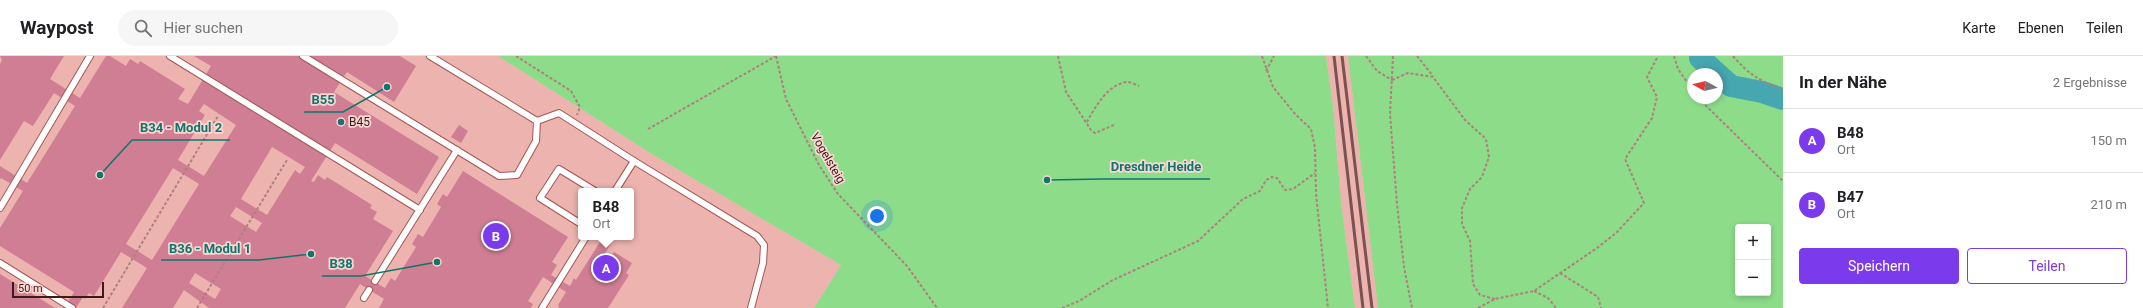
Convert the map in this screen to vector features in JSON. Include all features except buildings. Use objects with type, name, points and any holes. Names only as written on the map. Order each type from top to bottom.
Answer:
[{"type":"lane","points":[[0,208],[90,56]]},
{"type":"lane","points":[[170,56],[420,210]]},
{"type":"lane","points":[[303,56],[499,176],[517,175],[536,140],[537,121]]},
{"type":"lane","points":[[430,56],[537,121]]},
{"type":"lane","points":[[537,121],[559,113],[757,236],[764,245],[763,262],[751,308]]},
{"type":"lane","points":[[375,281],[457,150]]},
{"type":"lane","points":[[617,188],[634,161]]},
{"type":"lane","points":[[578,222],[540,198],[559,169],[590,188]]},
{"type":"lane","points":[[542,308],[584,240]]},
{"type":"lane","points":[[0,263],[72,308]]},
{"type":"lane","points":[[364,298],[369,290]]},
{"type":"path","points":[[516,56],[571,91],[580,107],[574,122]]},
{"type":"path","points":[[648,129],[776,56]]},
{"type":"path","name":"Vogelsteig","points":[[776,56],[786,99],[819,165],[838,194],[907,266],[937,308]]},
{"type":"path","points":[[1058,56],[1066,92],[1081,116],[1095,133],[1114,125]]},
{"type":"path","points":[[1262,56],[1266,71],[1273,87],[1296,115],[1311,129],[1315,148],[1316,194],[1328,308]]},
{"type":"path","points":[[1266,71],[1274,56]]},
{"type":"path","points":[[1366,56],[1377,71],[1392,80]]},
{"type":"path","points":[[1393,56],[1390,114],[1397,204],[1404,267],[1412,308]]},
{"type":"path","points":[[1417,56],[1465,120],[1486,139],[1489,157],[1482,178],[1470,189],[1462,208],[1462,224],[1470,241],[1472,284],[1480,295],[1495,299]]},
{"type":"path","points":[[1478,308],[1495,299],[1534,291],[1612,236],[1644,202],[1625,159],[1652,118],[1657,97],[1647,77],[1658,56]]},
{"type":"path","points":[[1674,56],[1678,69],[1687,82]]},
{"type":"path","points":[[1733,56],[1746,71],[1767,84],[1783,89]]},
{"type":"path","points":[[1392,80],[1408,73],[1434,77]]},
{"type":"path","points":[[1087,122],[1096,105],[1114,86],[1128,82],[1139,86]]},
{"type":"path","points":[[1704,104],[1783,181]]},
{"type":"path","points":[[103,308],[218,116]]},
{"type":"path","points":[[197,308],[287,160]]},
{"type":"path","points":[[1062,308],[1079,301],[1114,280],[1198,241],[1243,199],[1260,191],[1266,180],[1272,177],[1277,178],[1285,190],[1293,189],[1315,172]]},
{"type":"path","points":[[1560,273],[1598,297],[1601,308]]},
{"type":"path","points":[[1534,291],[1548,298],[1556,308]]},
{"type":"shaded area","points":[[0,56],[498,56],[655,156],[841,265],[814,308],[0,308]]},
{"type":"shaded area","points":[[1326,56],[1348,56],[1378,308],[1355,308],[1341,202],[1333,105]]},
{"type":"green space","points":[[498,56],[1326,56],[1333,105],[1341,202],[1355,308],[814,308],[841,265],[655,156]]},
{"type":"green space","points":[[1348,56],[1783,56],[1783,308],[1378,308]]},
{"type":"waterway","points":[[1700,56],[1700,58],[1731,86],[1762,92],[1783,99]]},
{"type":"railway","points":[[1334,56],[1363,308]]},
{"type":"railway","points":[[1342,56],[1372,308]]},
{"type":"place","name":"B55","points":[[387,87]]},
{"type":"place","name":"B45","points":[[341,122]]},
{"type":"place","name":"B34 - Modul 2","points":[[100,175]]},
{"type":"place","name":"Dresdner Heide","points":[[1047,180]]},
{"type":"place","name":"B47","points":[[496,236]]},
{"type":"place","name":"B36 - Modul 1","points":[[311,254]]},
{"type":"place","name":"B38","points":[[437,262]]},
{"type":"place","name":"B48","points":[[606,268]]}]
